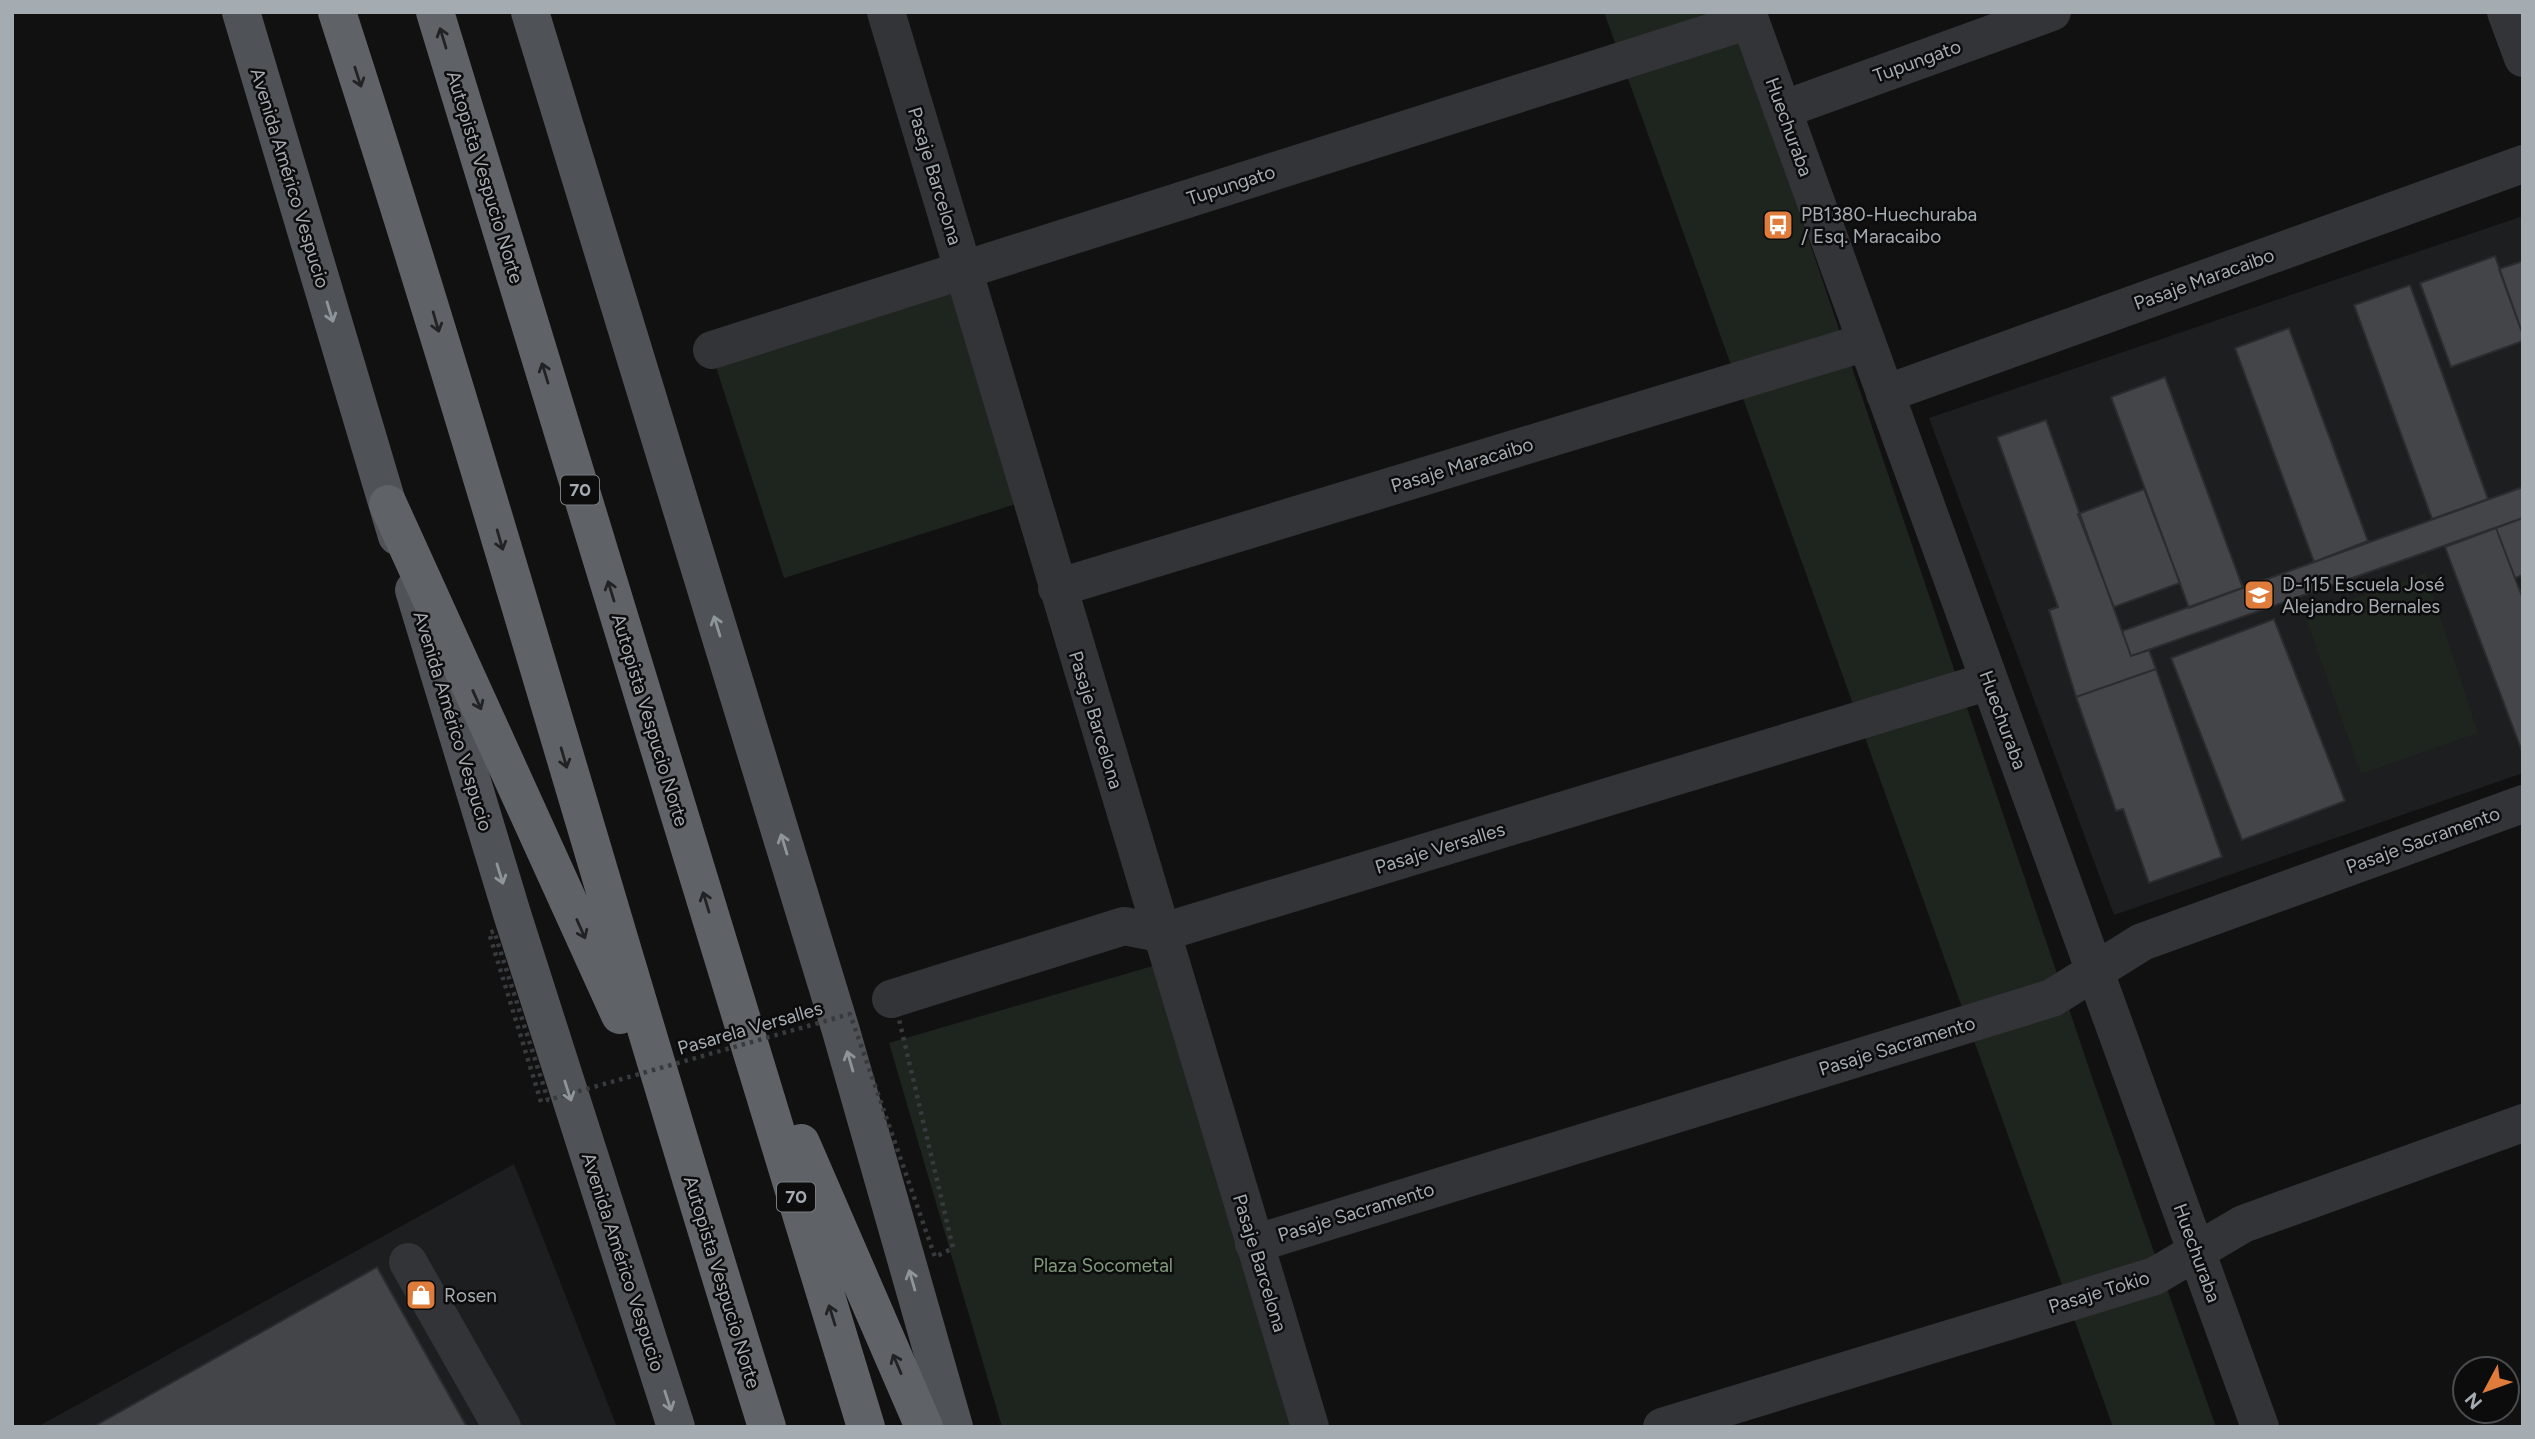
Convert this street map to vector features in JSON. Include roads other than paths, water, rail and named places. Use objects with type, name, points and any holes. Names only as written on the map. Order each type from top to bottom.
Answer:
[{"type":"highway","name":"Autopista Vespucio Norte","points":[[337,12],[420,270],[678,1144],[767,1427]]},
{"type":"highway","name":"Autopista Vespucio Norte","points":[[435,12],[866,1427]]},
{"type":"highway","points":[[388,504],[678,1144]]},
{"type":"highway","points":[[726,968],[924,1427]]},
{"type":"main road","name":"Avenida Américo Vespucio","points":[[241,12],[513,918],[676,1427]]},
{"type":"main road","points":[[530,12],[841,1031],[954,1427]]},
{"type":"street","name":"Pasaje Barcelona","points":[[886,12],[1310,1427]]},
{"type":"street","name":"Tupungato","points":[[1782,110],[2052,12]]},
{"type":"street","points":[[2506,12],[2523,58]]},
{"type":"street","name":"Tupungato","points":[[712,351],[1748,16]]},
{"type":"street","name":"Huechuraba","points":[[1748,16],[2260,1427]]},
{"type":"street","name":"Pasaje Maracaibo","points":[[1885,394],[2523,164]]},
{"type":"street","name":"Pasaje Maracaibo","points":[[1057,589],[1866,342]]},
{"type":"street","name":"Pasaje Versalles","points":[[894,1007],[1124,926],[1160,933],[1989,681]]},
{"type":"street","name":"Pasaje Sacramento","points":[[1254,1244],[2052,998],[2142,942],[2523,804]]},
{"type":"street","name":"Pasaje Tokio","points":[[1662,1427],[2155,1276],[2243,1224],[2523,1123]]},
{"type":"street","points":[[408,1262],[502,1427]]},
{"type":"place","name":"PB1380-Huechuraba / Esq. Maracaibo","points":[[1778,225]]},
{"type":"place","name":"D-115 Escuela José Alejandro Bernales","points":[[2259,595]]},
{"type":"place","name":"Rosen","points":[[421,1295]]},
{"type":"park label","name":"Plaza Socometal","points":[[1103,1265]]}]
